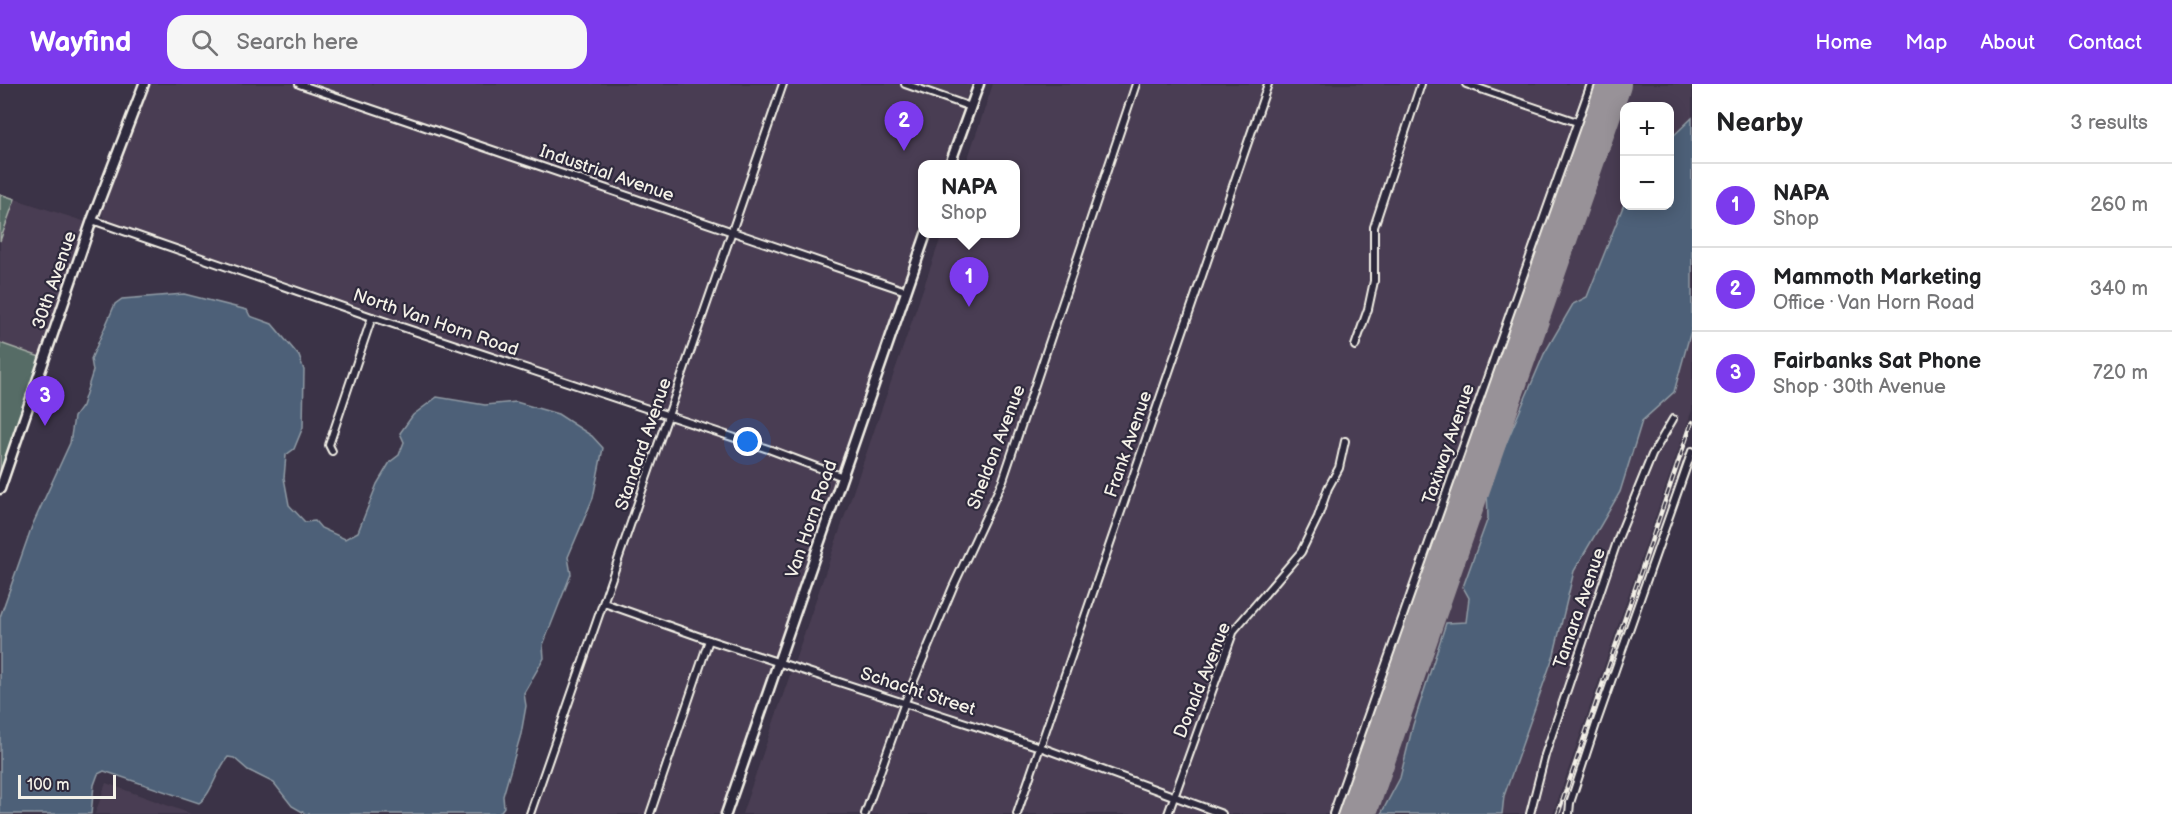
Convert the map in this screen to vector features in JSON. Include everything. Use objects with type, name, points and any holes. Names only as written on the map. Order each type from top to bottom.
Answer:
[{"type":"main road","name":"30th Avenue","points":[[0,489],[92,220],[144,84]]},
{"type":"main road","points":[[952,160],[979,84]]},
{"type":"main road","name":"Van Horn Road","points":[[726,814],[925,238]]},
{"type":"street","name":"Industrial Avenue","points":[[298,84],[906,291]]},
{"type":"street","name":"Standard Avenue","points":[[530,814],[783,84]]},
{"type":"street","points":[[905,84],[970,107]]},
{"type":"street","name":"Sheldon Avenue","points":[[865,814],[905,702],[953,587],[1003,480],[1137,84]]},
{"type":"street","name":"Frank Avenue","points":[[1017,814],[1268,84]]},
{"type":"street","points":[[1355,346],[1368,309],[1374,281],[1374,227],[1421,84]]},
{"type":"street","points":[[1466,84],[1577,122]]},
{"type":"street","name":"Taxiway Avenue","points":[[1333,814],[1591,84]]},
{"type":"street","name":"North Van Horn Road","points":[[92,220],[372,317],[771,450],[843,477]]},
{"type":"street","points":[[332,451],[329,445],[372,317]]},
{"type":"street","name":"Tamara Avenue","points":[[1530,814],[1545,755],[1620,536],[1652,455],[1673,419]]},
{"type":"street","name":"Donald Avenue","points":[[1168,814],[1234,630],[1301,552],[1339,468],[1345,441]]},
{"type":"street","points":[[1569,814],[1570,803],[1596,724],[1692,451]]},
{"type":"street","name":"Schacht Street","points":[[604,603],[709,640],[1040,747],[1222,814]]},
{"type":"street","points":[[650,814],[709,640]]},
{"type":"shaded area","points":[[147,84],[971,84],[944,160],[918,160],[918,237],[720,814],[535,814],[673,414],[108,221],[103,217],[102,212]]},
{"type":"shaded area","points":[[993,84],[1692,84],[1692,410],[1553,814],[742,814],[941,238],[1020,238],[1020,160],[967,160]]},
{"type":"shaded area","points":[[15,199],[86,222],[40,357],[0,343],[0,241]]},
{"type":"shaded area","points":[[106,783],[191,814],[95,814]]},
{"type":"green space","points":[[0,194],[15,199],[0,241]]},
{"type":"green space","points":[[0,343],[40,357],[0,473]]},
{"type":"water","points":[[1692,118],[1692,327],[1674,392],[1642,421],[1620,492],[1574,571],[1554,654],[1504,796],[1502,814],[1381,814],[1400,778],[1413,725],[1446,623],[1466,622],[1469,598],[1463,587],[1488,518],[1487,488],[1544,354],[1573,304],[1587,297],[1622,210],[1674,210],[1674,135]]},
{"type":"water","points":[[184,294],[247,310],[250,316],[272,324],[299,356],[304,370],[303,427],[294,449],[286,455],[284,478],[289,505],[305,522],[315,521],[321,528],[345,539],[358,532],[377,484],[390,462],[399,455],[404,442],[400,433],[413,415],[437,397],[485,405],[516,402],[558,414],[592,436],[603,448],[593,498],[568,557],[571,574],[543,645],[544,658],[524,693],[526,706],[521,734],[503,796],[504,807],[499,814],[306,814],[292,806],[274,783],[248,770],[234,758],[228,757],[207,794],[199,803],[104,771],[98,774],[94,785],[91,814],[0,814],[0,617],[32,526],[70,443],[74,417],[82,406],[93,371],[91,359],[115,304],[122,299]]},
{"type":"runway","points":[[1354,814],[1609,84]]},
{"type":"railway","points":[[1558,814],[1692,422]]},
{"type":"place","name":"Mammoth Marketing","points":[[904,151]]},
{"type":"place","name":"NAPA","points":[[969,307]]},
{"type":"place","name":"Fairbanks Sat Phone","points":[[45,426]]}]
